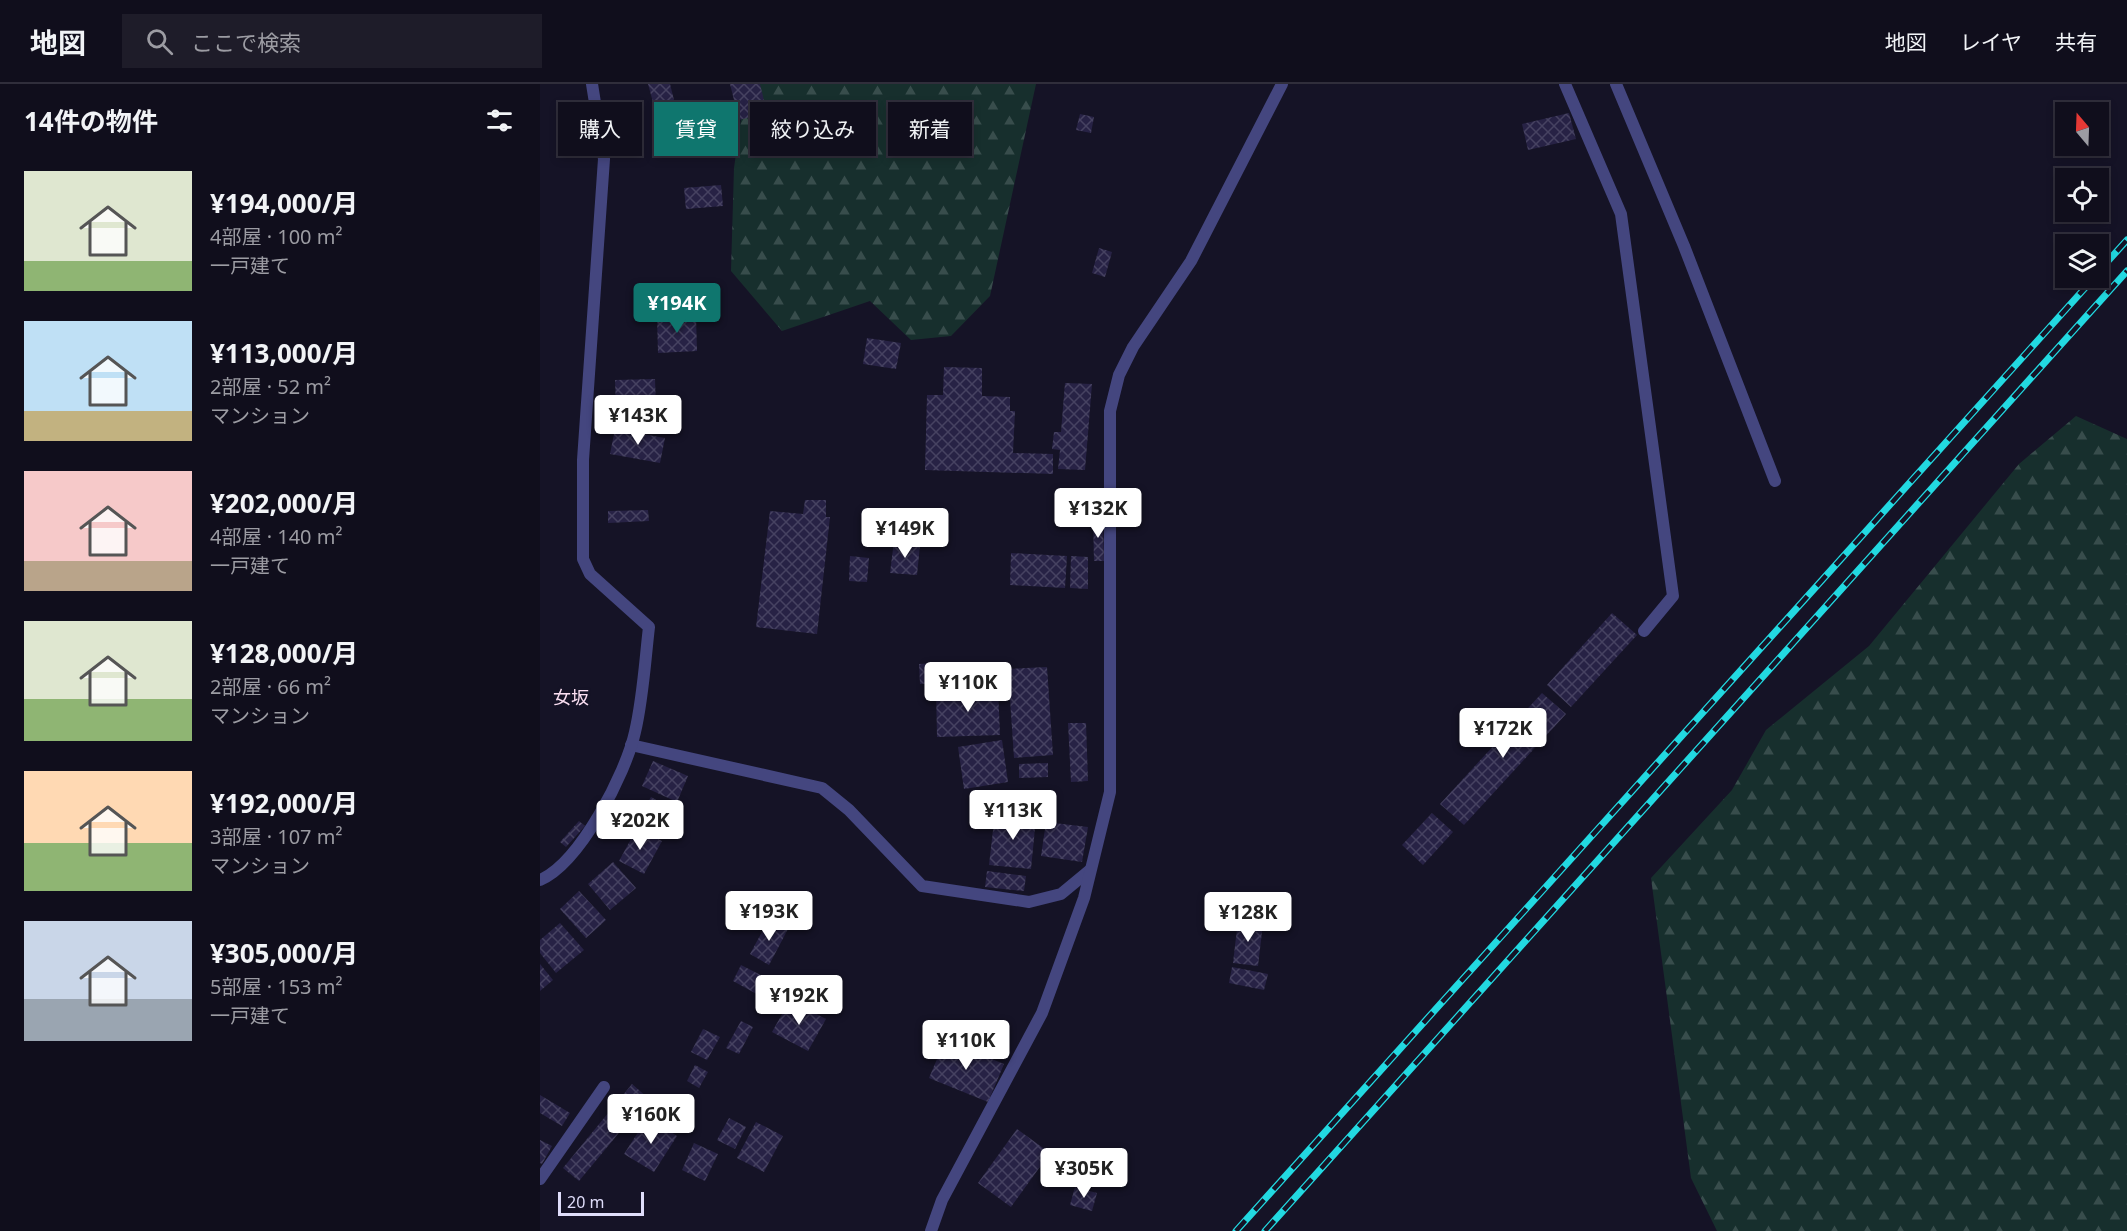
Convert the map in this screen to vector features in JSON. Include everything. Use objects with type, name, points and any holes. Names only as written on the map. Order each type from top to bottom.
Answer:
[{"type":"street","points":[[540,880],[584,841],[617,781],[635,733],[649,627],[590,574],[583,559],[583,460],[604,159],[592,84]]},
{"type":"street","points":[[931,1231],[942,1200],[1042,1012],[1084,898],[1105,820],[1110,792],[1110,411],[1119,375],[1133,347],[1191,261],[1282,84]]},
{"type":"street","points":[[1565,84],[1621,214],[1673,596],[1644,631]]},
{"type":"street","points":[[1616,84],[1684,246],[1775,481]]},
{"type":"street","points":[[631,745],[822,788],[849,810],[922,886],[1029,902],[1061,894],[1090,870]]},
{"type":"street","points":[[540,1179],[604,1088]]},
{"type":"green space","points":[[746,84],[1036,84],[990,296],[951,336],[911,340],[870,301],[782,331],[731,271],[734,168],[736,156],[738,156]]},
{"type":"green space","points":[[2076,416],[2127,439],[2127,1231],[1717,1231],[1691,1178],[1651,878],[1732,790],[1766,730],[1869,646],[2019,464]]},
{"type":"building","points":[[648,84],[670,84],[674,102],[654,102],[654,106]]},
{"type":"building","points":[[730,84],[760,84],[764,102],[750,102],[750,117],[739,120],[738,102],[734,102]]},
{"type":"building","points":[[1569,113],[1576,139],[1528,150],[1522,124]]},
{"type":"building","points":[[1080,114],[1094,117],[1091,133],[1076,130]]},
{"type":"building","points":[[721,185],[723,206],[686,209],[684,188]]},
{"type":"building","points":[[1099,248],[1112,252],[1105,277],[1092,273]]},
{"type":"building","points":[[696,316],[697,351],[658,353],[657,317]]},
{"type":"building","points":[[867,338],[901,343],[896,369],[863,364]]},
{"type":"building","points":[[944,367],[982,368],[982,396],[1010,397],[1010,411],[1015,411],[1013,453],[1053,454],[1053,474],[925,470],[927,395],[943,395]]},
{"type":"building","points":[[655,379],[656,411],[616,412],[615,380]]},
{"type":"building","points":[[1065,383],[1092,384],[1085,470],[1058,469],[1060,450],[1052,449],[1054,432],[1061,432]]},
{"type":"building","points":[[615,429],[665,438],[660,463],[610,454]]},
{"type":"building","points":[[805,500],[826,500],[826,517],[830,517],[817,634],[756,627],[770,511],[803,514]]},
{"type":"building","points":[[648,510],[649,521],[608,523],[608,511]]},
{"type":"building","points":[[1093,517],[1103,517],[1104,561],[1094,561]]},
{"type":"building","points":[[894,541],[920,545],[917,575],[890,573]]},
{"type":"building","points":[[1011,553],[1067,556],[1065,588],[1010,585]]},
{"type":"building","points":[[850,556],[869,558],[867,582],[849,581]]},
{"type":"building","points":[[1071,556],[1088,557],[1088,589],[1070,588]]},
{"type":"building","points":[[1612,613],[1637,635],[1571,707],[1547,685]]},
{"type":"building","points":[[950,662],[951,682],[920,684],[919,664]]},
{"type":"building","points":[[1047,667],[1053,755],[1014,758],[1008,669]]},
{"type":"building","points":[[998,688],[1000,735],[937,737],[936,690]]},
{"type":"building","points":[[1542,693],[1566,714],[1464,825],[1440,804]]},
{"type":"building","points":[[1068,723],[1086,723],[1088,781],[1071,782]]},
{"type":"building","points":[[1002,740],[1008,782],[964,789],[958,747]]},
{"type":"building","points":[[653,761],[688,776],[677,802],[642,786]]},
{"type":"building","points":[[1048,763],[1048,777],[1019,778],[1019,764]]},
{"type":"building","points":[[651,797],[681,814],[668,836],[638,820]]},
{"type":"building","points":[[995,813],[1036,818],[1031,869],[989,865]]},
{"type":"building","points":[[1432,813],[1453,832],[1423,865],[1402,845]]},
{"type":"building","points":[[579,821],[585,826],[566,847],[560,842]]},
{"type":"building","points":[[1046,822],[1088,827],[1082,862],[1041,856]]},
{"type":"building","points":[[637,828],[662,841],[644,874],[619,861]]},
{"type":"building","points":[[613,862],[636,888],[610,910],[588,884]]},
{"type":"building","points":[[987,871],[1026,876],[1024,891],[985,887]]},
{"type":"building","points":[[579,891],[606,920],[586,938],[560,909]]},
{"type":"building","points":[[769,919],[788,929],[769,965],[750,954]]},
{"type":"building","points":[[1238,920],[1263,923],[1258,966],[1233,963]]},
{"type":"building","points":[[560,923],[584,950],[556,973],[540,953],[540,940]]},
{"type":"building","points":[[540,964],[553,980],[540,991]]},
{"type":"building","points":[[741,965],[772,981],[764,998],[733,981]]},
{"type":"building","points":[[1232,967],[1268,974],[1264,990],[1229,983]]},
{"type":"building","points":[[790,1000],[826,1019],[808,1051],[772,1032]]},
{"type":"building","points":[[741,1021],[753,1027],[739,1054],[726,1048]]},
{"type":"building","points":[[703,1029],[720,1037],[707,1060],[691,1052]]},
{"type":"building","points":[[945,1040],[1004,1064],[988,1102],[929,1078]]},
{"type":"building","points":[[695,1065],[708,1072],[699,1088],[687,1081]]},
{"type":"building","points":[[632,1084],[648,1098],[579,1181],[563,1168]]},
{"type":"building","points":[[540,1095],[570,1113],[562,1126],[540,1113]]},
{"type":"building","points":[[648,1117],[677,1136],[654,1172],[624,1154]]},
{"type":"building","points":[[729,1118],[746,1127],[735,1149],[717,1140]]},
{"type":"building","points":[[756,1122],[783,1136],[764,1172],[737,1158]]},
{"type":"building","points":[[1017,1129],[1050,1153],[1011,1207],[978,1183]]},
{"type":"building","points":[[540,1140],[552,1146],[542,1164],[540,1163]]},
{"type":"building","points":[[694,1143],[718,1154],[705,1181],[682,1170]]},
{"type":"building","points":[[1075,1187],[1097,1193],[1092,1211],[1070,1205]]},
{"type":"railway","points":[[2109,260],[2127,240]]},
{"type":"railway","points":[[1265,1231],[2127,271]]},
{"type":"railway","points":[[1236,1231],[2085,288]]},
{"type":"district","name":"女坂","points":[[571,697]]}]
